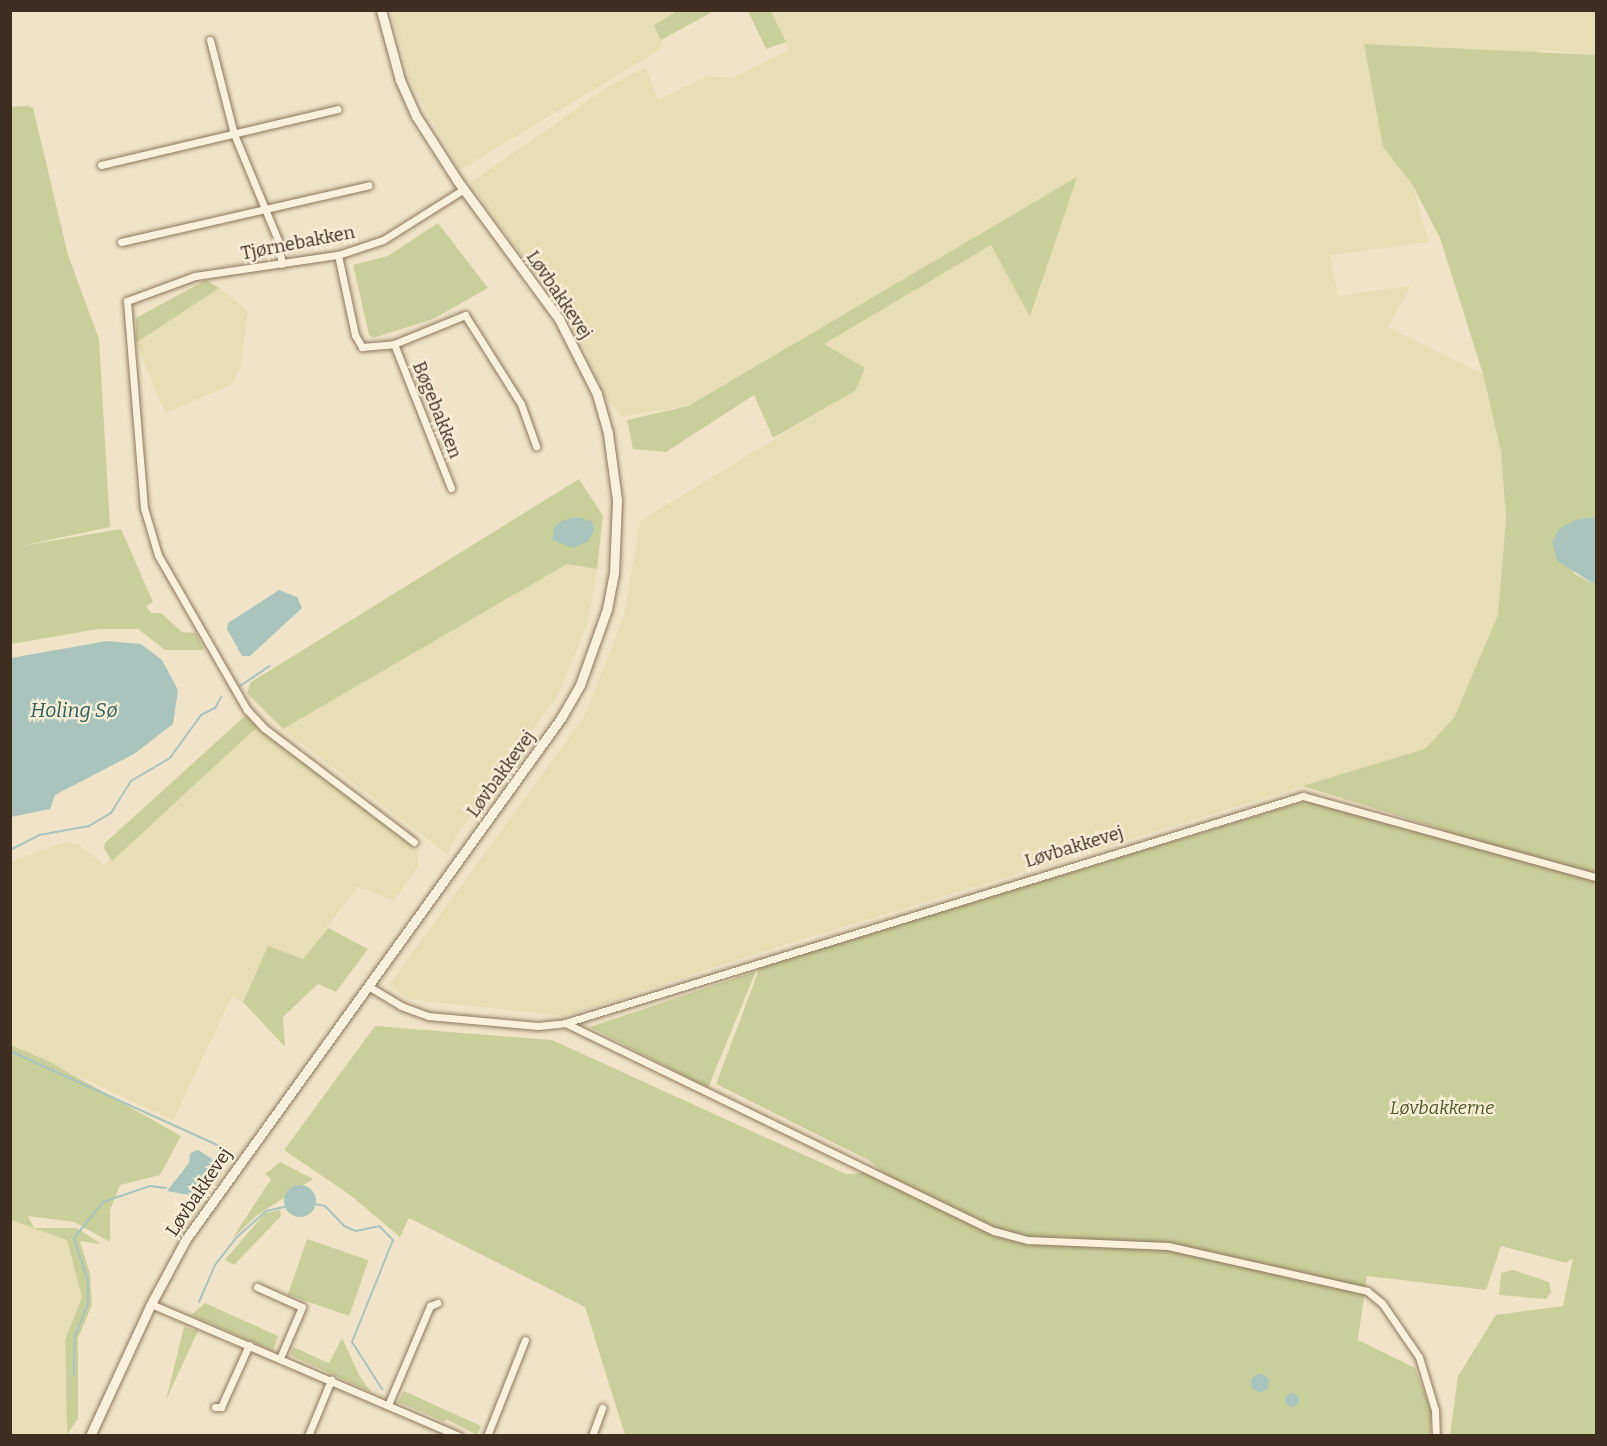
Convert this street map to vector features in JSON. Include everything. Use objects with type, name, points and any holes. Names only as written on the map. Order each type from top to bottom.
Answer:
[{"type":"street","name":"Løvbakkevej","points":[[90,1436],[151,1304],[216,1193],[561,718],[597,642],[614,573],[618,534],[615,467],[597,394],[559,319],[464,189],[416,116],[400,80],[381,10]]},
{"type":"street","points":[[210,40],[234,134],[278,240],[282,264]]},
{"type":"street","points":[[101,165],[337,109]]},
{"type":"street","points":[[121,242],[369,185]]},
{"type":"street","name":"Tjørnebakken","points":[[414,842],[264,728],[247,710],[158,555],[144,508],[127,301],[195,276],[338,255],[383,240],[464,189]]},
{"type":"street","name":"Bøgebakken","points":[[338,255],[358,342],[367,348],[394,344],[465,315],[497,361],[521,404],[536,446]]},
{"type":"street","name":"Bøgebakken","points":[[394,344],[452,488]]},
{"type":"street","name":"Løvbakkevej","points":[[368,986],[400,1006],[428,1016],[538,1026],[565,1023],[1303,796],[1596,877]]},
{"type":"street","points":[[565,1023],[994,1231],[1028,1240],[1168,1246],[1367,1291],[1382,1303],[1419,1357],[1435,1410],[1436,1436]]},
{"type":"street","points":[[257,1287],[302,1307],[280,1358]]},
{"type":"street","points":[[388,1405],[430,1306],[437,1303]]},
{"type":"street","points":[[151,1304],[454,1434]]},
{"type":"street","points":[[487,1436],[525,1340]]},
{"type":"street","points":[[215,1407],[221,1407],[249,1345]]},
{"type":"street","points":[[308,1436],[331,1380]]},
{"type":"street","points":[[592,1436],[602,1408]]},
{"type":"shaded area","points":[[391,11],[677,11],[655,25],[664,47],[460,170],[411,83]]},
{"type":"shaded area","points":[[771,11],[1596,11],[1596,55],[1543,50],[1383,147],[1412,184],[1429,242],[1330,255],[1338,296],[1411,286],[1388,327],[1483,374],[1501,452],[1506,518],[1498,615],[1454,719],[1425,749],[787,944],[565,1016],[408,999],[389,985],[584,717],[624,616],[640,521],[854,391],[823,344],[991,244],[1031,317],[1076,178],[687,406],[622,416],[606,399],[579,335],[470,183],[611,85],[646,67],[658,100],[708,76],[733,78],[789,50]]},
{"type":"shaded area","points":[[219,288],[248,311],[241,366],[231,385],[165,413],[136,343]]},
{"type":"shaded area","points":[[567,564],[597,569],[588,622],[558,695],[459,832],[447,854],[283,729]]},
{"type":"shaded area","points":[[257,727],[395,829],[417,851],[418,866],[394,901],[358,886],[303,959],[268,946],[243,1002],[232,996],[173,1120],[11,1045],[11,862],[65,842],[78,844],[104,865]]},
{"type":"shaded area","points":[[11,1220],[67,1239],[82,1297],[65,1340],[66,1435],[11,1436]]},
{"type":"green space","points":[[677,11],[714,11],[661,40],[654,25]]},
{"type":"green space","points":[[748,11],[771,11],[786,42],[766,49]]},
{"type":"green space","name":"Løvbakkerne","points":[[1364,44],[1596,55],[1596,517],[1578,519],[1573,573],[1596,585],[1596,1435],[1450,1435],[1458,1376],[1496,1315],[1563,1306],[1573,1258],[1566,1263],[1501,1246],[1486,1290],[1367,1276],[1358,1340],[1415,1368],[1431,1411],[1430,1435],[625,1435],[585,1307],[409,1218],[400,1237],[350,1195],[284,1150],[375,1026],[552,1040],[846,1174],[883,1172],[870,1161],[716,1084],[760,967],[1299,803],[1314,801],[1442,839],[1445,830],[1302,786],[1425,749],[1454,718],[1498,615],[1506,518],[1501,452],[1483,374],[1440,238],[1412,184],[1383,147]]},
{"type":"green space","points":[[10,107],[33,108],[68,255],[99,339],[110,527],[21,546],[121,529],[153,602],[146,606],[151,613],[161,613],[182,632],[196,633],[204,650],[165,650],[138,629],[99,629],[11,644]]},
{"type":"green space","points":[[1077,177],[1030,317],[991,245],[824,344],[865,368],[855,391],[773,438],[754,395],[666,452],[633,449],[627,420],[688,406]]},
{"type":"green space","points":[[438,223],[488,288],[433,319],[373,338],[369,335],[353,265],[388,256]]},
{"type":"green space","points":[[206,280],[219,288],[136,343],[136,318]]},
{"type":"green space","points":[[579,479],[603,516],[597,569],[567,564],[283,729],[247,693],[251,682]]},
{"type":"green space","points":[[246,715],[257,727],[112,861],[104,848],[105,843]]},
{"type":"green space","points":[[328,928],[368,949],[336,992],[318,984],[283,1017],[285,1047],[243,1002],[268,946],[303,959]]},
{"type":"green space","points":[[756,971],[708,1088],[590,1027]]},
{"type":"green space","points":[[11,1045],[50,1062],[181,1136],[160,1175],[120,1185],[110,1210],[110,1242],[74,1222],[28,1216],[34,1228],[77,1228],[101,1244],[80,1241],[90,1274],[92,1305],[78,1338],[78,1418],[67,1435],[65,1340],[82,1297],[67,1240],[11,1220]]},
{"type":"green space","points":[[280,1162],[313,1179],[256,1216],[232,1239],[271,1179],[265,1174]]},
{"type":"green space","points":[[280,1210],[281,1216],[234,1265],[225,1260],[265,1213]]},
{"type":"green space","points":[[307,1239],[368,1260],[349,1316],[288,1295]]},
{"type":"green space","points":[[1513,1270],[1549,1282],[1551,1292],[1546,1299],[1499,1295],[1501,1273]]},
{"type":"green space","points":[[205,1303],[278,1336],[273,1351],[191,1315]]},
{"type":"green space","points":[[184,1327],[198,1331],[166,1400]]},
{"type":"green space","points":[[342,1338],[359,1375],[371,1392],[290,1355],[293,1347],[329,1363]]},
{"type":"green space","points":[[404,1391],[481,1426],[477,1435],[446,1419],[445,1422],[398,1402]]},
{"type":"water","points":[[577,517],[592,521],[594,531],[588,541],[573,548],[552,540],[554,528],[561,521]]},
{"type":"water","points":[[1596,517],[1596,585],[1557,561],[1552,542],[1560,528],[1578,519]]},
{"type":"water","points":[[279,590],[297,597],[302,608],[250,656],[242,656],[227,629],[228,623]]},
{"type":"water","name":"Holing Sø","points":[[107,641],[141,644],[162,660],[178,690],[173,724],[134,754],[55,795],[50,809],[11,817],[11,658]]},
{"type":"water","points":[[198,1150],[214,1160],[195,1189],[189,1195],[167,1191],[189,1163],[190,1153]]},
{"type":"water","points":[[300,1185],[311,1190],[316,1201],[311,1212],[300,1217],[289,1212],[284,1201],[289,1190]]},
{"type":"water","points":[[1260,1374],[1266,1377],[1269,1383],[1266,1389],[1260,1392],[1254,1389],[1251,1383],[1254,1377]]},
{"type":"water","points":[[1289,1393],[1295,1393],[1299,1400],[1295,1407],[1289,1407],[1285,1403],[1285,1397]]},
{"type":"waterway","points":[[240,686],[270,666]]},
{"type":"waterway","points":[[10,850],[39,835],[89,826],[111,813],[131,781],[170,758],[201,715],[215,708],[221,697]]},
{"type":"waterway","points":[[10,1051],[217,1145]]},
{"type":"waterway","points":[[74,1375],[75,1336],[88,1304],[88,1281],[74,1238],[103,1202],[150,1186],[166,1188]]},
{"type":"waterway","points":[[315,1204],[325,1206],[344,1226],[356,1231],[379,1226],[393,1240],[352,1342],[382,1389]]},
{"type":"waterway","points":[[199,1302],[215,1265],[236,1238],[266,1211],[285,1207]]}]
